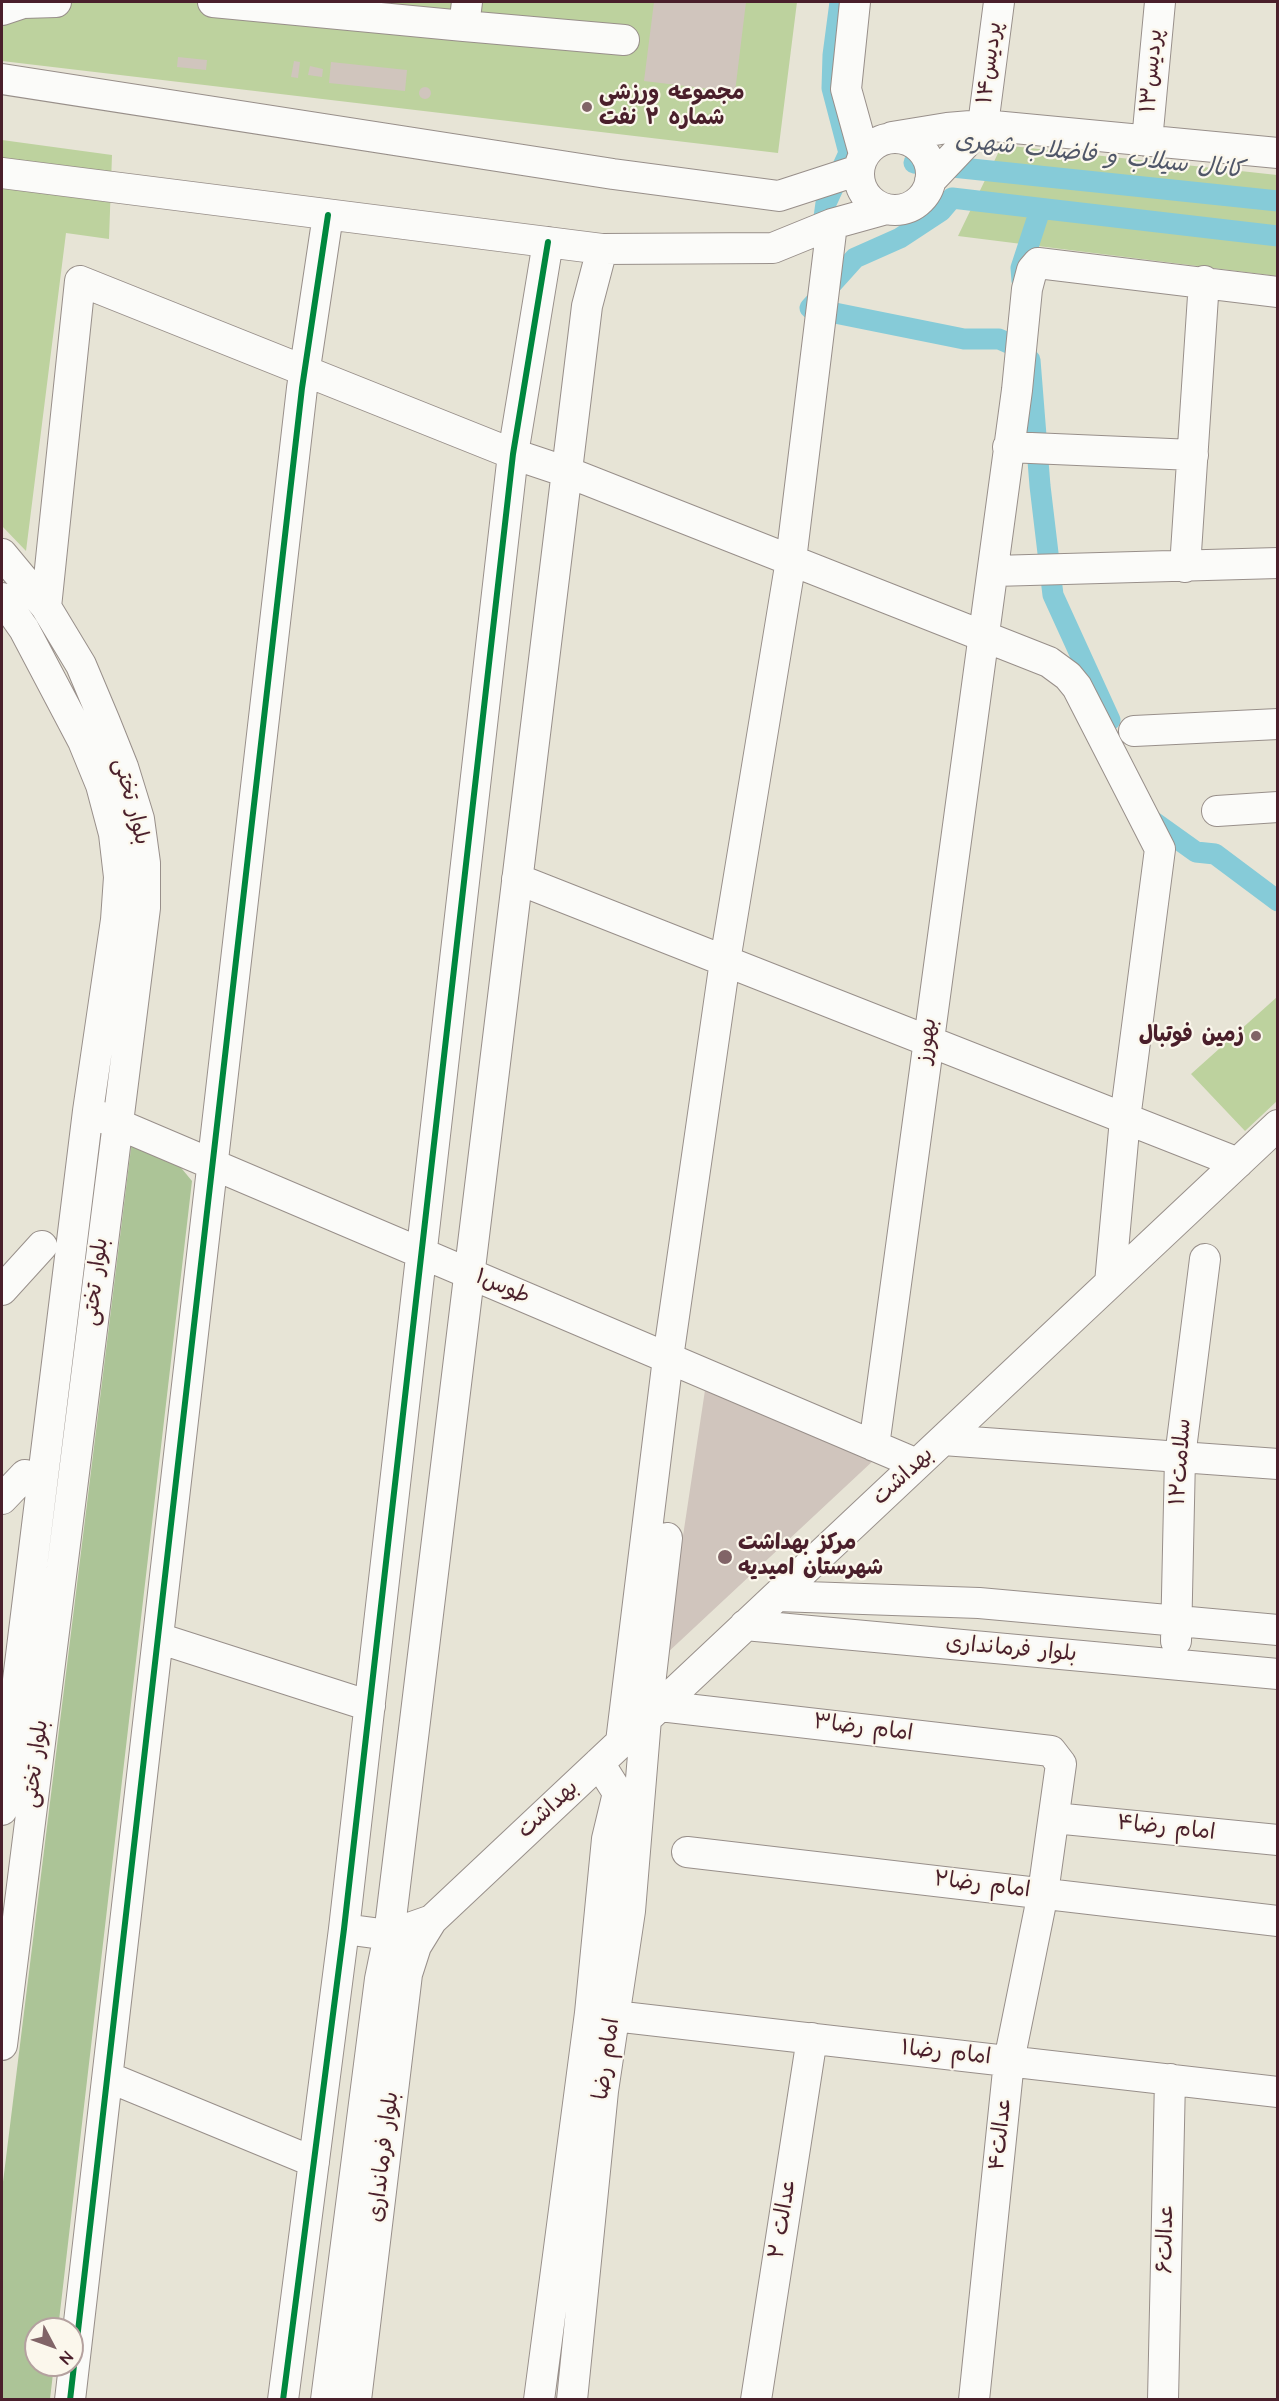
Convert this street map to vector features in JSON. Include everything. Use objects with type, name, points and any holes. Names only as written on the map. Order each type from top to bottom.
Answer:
[{"type":"street","points":[[16,5],[56,2]]},
{"type":"street","points":[[213,2],[466,14],[624,40]]},
{"type":"street","points":[[855,2],[846,89],[861,162],[859,182],[864,193],[872,202],[886,209]]},
{"type":"street","name":"پردیس۱۴","points":[[983,125],[999,2]]},
{"type":"street","name":"پردیس۱۳","points":[[1147,141],[1160,2]]},
{"type":"street","points":[[2,79],[613,174],[778,196],[861,162],[876,142],[892,137],[947,128],[983,125],[1278,153]]},
{"type":"street","points":[[2,173],[602,249],[773,248],[832,224],[914,204],[924,194],[930,181],[983,125]]},
{"type":"street","points":[[892,137],[908,140],[922,149],[930,164],[930,181]]},
{"type":"street","points":[[70,2400],[304,371],[328,215]]},
{"type":"street","points":[[621,1742],[791,560],[832,224]]},
{"type":"street","points":[[283,2400],[344,1929],[513,454],[548,242]]},
{"type":"street","name":"بلوار فرمانداری","points":[[326,2400],[380,1979],[388,1935],[587,306],[602,249]]},
{"type":"street","name":"بهورز","points":[[874,1446],[994,571],[1017,390],[1027,289],[1032,270],[1038,263],[1204,281]]},
{"type":"street","points":[[45,607],[80,281],[513,454],[567,472],[1049,662],[1068,676],[1077,687],[1160,849],[1125,1119],[1110,1283]]},
{"type":"street","points":[[1185,567],[1204,281],[1278,291]]},
{"type":"street","points":[[1008,447],[1193,455]]},
{"type":"street","name":"بلوار تختی","points":[[2,554],[45,607],[81,665],[123,767],[139,819],[145,863],[145,908],[2,2045]]},
{"type":"street","points":[[994,571],[1278,563]]},
{"type":"street","name":"بلوار تختی","points":[[2,598],[24,629],[83,741],[101,785],[114,834],[119,877],[116,920],[88,1111],[2,1810]]},
{"type":"street","points":[[1134,731],[1278,724]]},
{"type":"street","points":[[1217,811],[1278,807]]},
{"type":"street","points":[[517,879],[1238,1163]]},
{"type":"street","name":"طوس۱","points":[[88,1111],[917,1464]]},
{"type":"street","name":"بهداشت","points":[[388,1935],[432,1920],[1278,1125]]},
{"type":"street","points":[[2,1290],[42,1246]]},
{"type":"street","name":"سلامت۱۲","points":[[1177,1665],[1180,1457],[1205,1259]]},
{"type":"street","name":"امام رضا","points":[[572,2400],[603,2091],[630,1911],[653,1712],[677,1362]]},
{"type":"street","points":[[943,1440],[1278,1464]]},
{"type":"street","points":[[2,1499],[25,1475]]},
{"type":"street","name":"بلوار فرمانداری","points":[[777,1596],[979,1603],[1278,1630]]},
{"type":"street","name":"بلوار فرمانداری","points":[[745,1625],[1278,1674]]},
{"type":"street","points":[[158,1638],[370,1706]]},
{"type":"street","name":"امام رضا۳","points":[[653,1712],[1051,1751],[1061,1764]]},
{"type":"street","name":"امام رضا","points":[[539,2400],[590,2013],[607,1839],[618,1792],[599,1763]]},
{"type":"street","name":"عدالت۴","points":[[974,2400],[1009,2061],[1042,1893],[1061,1764]]},
{"type":"street","name":"امام رضا۴","points":[[1054,1818],[1278,1840]]},
{"type":"street","name":"امام رضا۲","points":[[687,1852],[1278,1921]]},
{"type":"street","name":"بلوار فرمانداری","points":[[356,2400],[407,1974],[416,1946],[432,1920]]},
{"type":"street","points":[[344,1929],[388,1935]]},
{"type":"street","name":"امام رضا۱","points":[[615,2016],[1278,2091]]},
{"type":"street","name":"عدالت ۲","points":[[756,2400],[812,2038]]},
{"type":"street","points":[[108,2076],[353,2193]]},
{"type":"street","name":"عدالت۶","points":[[1164,2400],[1170,2079]]},
{"type":"green space","name":"مجموعه ورزشی شماره ۲ نفت","points":[[2,2],[797,2],[778,153],[2,61]]},
{"type":"green space","points":[[2,140],[112,155],[109,239],[66,233],[26,551],[2,526]]},
{"type":"green space","points":[[1002,145],[1277,175],[1277,276],[958,236]]},
{"type":"green space","name":"زمین فوتبال","points":[[1277,997],[1277,1101],[1245,1131],[1191,1074]]},
{"type":"green space","points":[[133,1132],[163,1146],[192,1181],[59,2317],[24,2317],[24,2377],[53,2377],[50,2399],[2,2400],[2,2190]]},
{"type":"building","points":[[654,2],[746,2],[735,92],[644,81]]},
{"type":"building","points":[[178,57],[207,60],[206,70],[177,67]]},
{"type":"building","points":[[294,61],[300,62],[298,78],[291,77]]},
{"type":"building","points":[[331,62],[407,70],[405,91],[329,83]]},
{"type":"building","points":[[310,66],[323,69],[322,77],[308,75]]},
{"type":"building","points":[[425,87],[431,93],[425,99],[419,93]]},
{"type":"building","name":"مرکز بهداشت شهرستان امیدیه","points":[[707,1377],[875,1459],[665,1655]]},
{"type":"waterway","name":"کانال سیلاب و فاضلاب شهری","points":[[821,239],[826,203],[849,153],[832,88],[833,55],[840,2]]},
{"type":"waterway","name":"کانال سیلاب و فاضلاب شهری","points":[[914,163],[1278,201]]},
{"type":"waterway","name":"کانال سیلاب و فاضلاب شهری","points":[[1028,358],[1015,346],[999,339],[964,339],[810,308],[855,258],[900,238],[941,211],[952,198],[1278,236]]},
{"type":"waterway","name":"کانال سیلاب و فاضلاب شهری","points":[[1022,281],[1021,268],[1040,210]]},
{"type":"waterway","name":"کانال سیلاب و فاضلاب شهری","points":[[1030,360],[1040,486],[1053,595],[1110,720]]},
{"type":"waterway","name":"کانال سیلاب و فاضلاب شهری","points":[[1147,817],[1196,852],[1215,854],[1278,901]]},
{"type":"cycle path","points":[[70,2400],[302,388],[328,215]]},
{"type":"cycle path","points":[[283,2400],[344,1929],[513,454],[548,242]]},
{"type":"place","name":"مجموعه ورزشی شماره ۲ نفت","points":[[587,107]]},
{"type":"place","name":"زمین فوتبال","points":[[1256,1036]]},
{"type":"place","name":"مرکز بهداشت شهرستان امیدیه","points":[[725,1557]]}]
